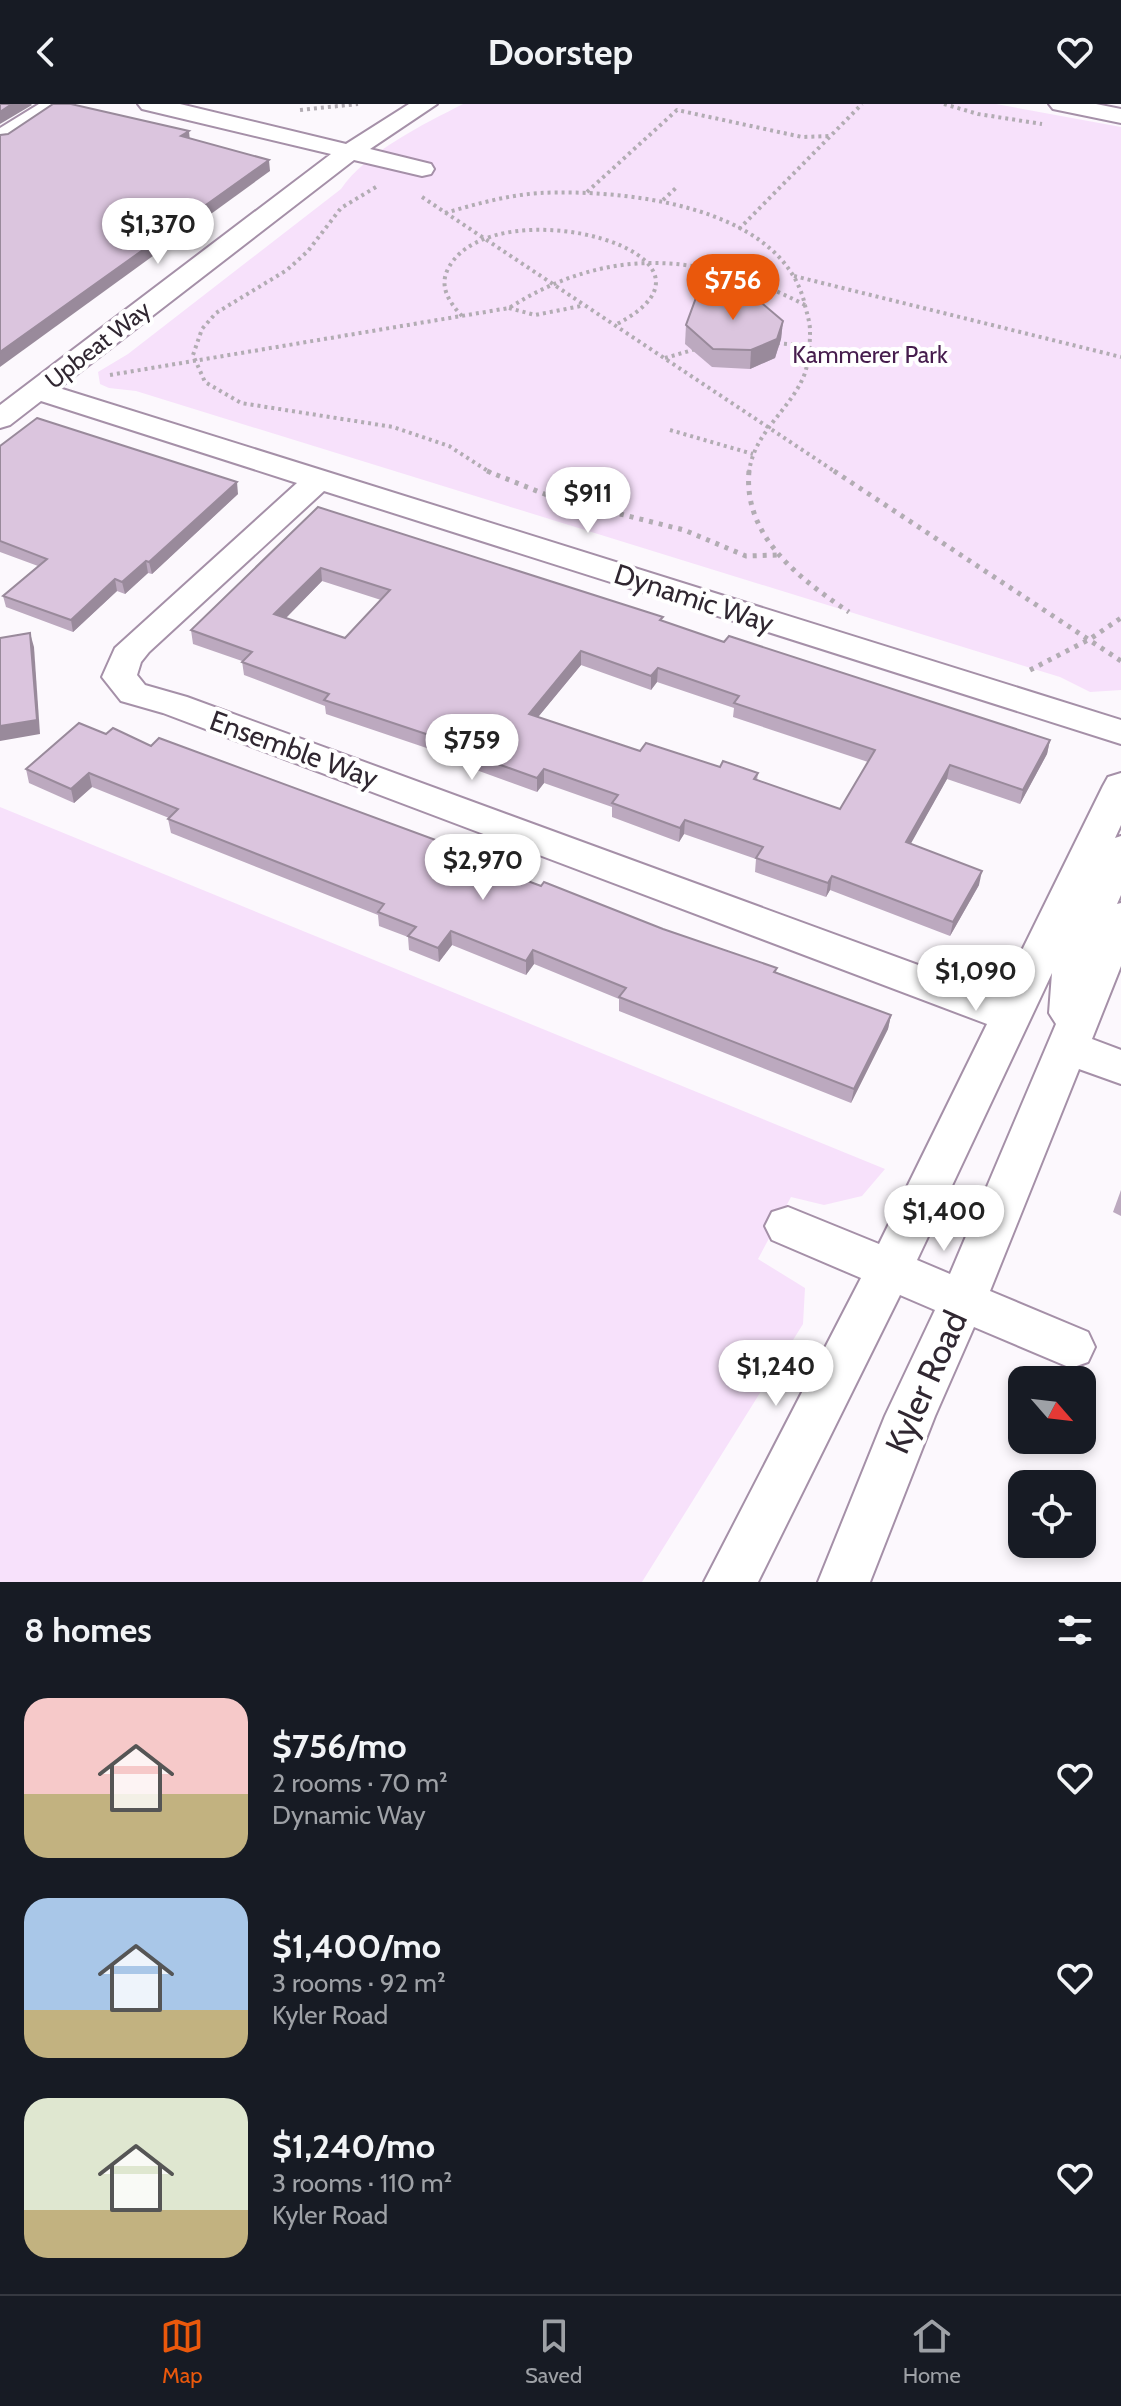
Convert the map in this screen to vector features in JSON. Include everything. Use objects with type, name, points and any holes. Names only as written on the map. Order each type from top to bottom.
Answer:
[{"type":"street","points":[[0,138],[55,104]]},
{"type":"street","points":[[150,104],[422,169]]},
{"type":"street","name":"Upbeat Way","points":[[0,419],[348,153],[425,104]]},
{"type":"street","points":[[1061,104],[1121,116]]},
{"type":"street","name":"Dynamic Way","points":[[38,391],[1121,732]]},
{"type":"street","name":"Ensemble Way","points":[[319,479],[156,630],[132,648],[121,663],[119,677],[133,693],[187,709],[1011,1016]]},
{"type":"street","points":[[730,1582],[890,1269],[1121,786]]},
{"type":"street","points":[[1121,850],[1073,961],[1069,1007],[1069,1039],[1121,1067]]},
{"type":"street","name":"Kyler Road","points":[[844,1582],[910,1416],[963,1300],[1121,917]]},
{"type":"street","points":[[788,1226],[1071,1347]]},
{"type":"path","points":[[298,111],[358,104]]},
{"type":"path","points":[[739,229],[862,104]]},
{"type":"path","points":[[944,104],[978,114],[1048,125]]},
{"type":"path","points":[[586,192],[677,110],[802,137],[831,136]]},
{"type":"path","points":[[383,182],[341,208],[308,251],[287,270],[216,313],[202,329],[194,345],[196,361],[205,382],[241,403],[393,427],[449,446],[491,473],[552,497],[684,530],[746,556],[778,555]]},
{"type":"path","points":[[662,200],[678,186]]},
{"type":"path","points":[[445,213],[510,197],[586,192],[662,200],[739,229],[765,245],[794,276],[806,306],[810,324],[808,365],[753,454],[748,485],[752,511],[778,555],[815,590],[851,614]]},
{"type":"path","points":[[419,195],[1121,661]]},
{"type":"path","points":[[463,316],[447,300],[442,286],[445,272],[455,258],[485,240],[517,232],[571,231],[624,245],[648,264],[658,279],[657,292],[648,307],[632,319],[614,325]]},
{"type":"path","points":[[110,375],[509,308],[547,282],[607,267],[685,263],[725,271],[772,286],[806,306]]},
{"type":"path","points":[[794,276],[1121,357]]},
{"type":"path","points":[[509,308],[519,314],[537,315],[559,313],[582,305]]},
{"type":"path","points":[[766,343],[808,346]]},
{"type":"path","points":[[665,358],[709,346]]},
{"type":"path","points":[[670,430],[753,454]]},
{"type":"path","points":[[1029,671],[1090,639],[1121,618]]},
{"type":"green space","name":"Kammerer Park","points":[[463,104],[996,104],[1121,127],[1121,690],[1090,692],[1060,677],[136,391],[100,384],[98,372],[128,354],[341,189],[380,151]]},
{"type":"green space","points":[[0,807],[885,1169],[862,1196],[824,1205],[791,1197],[758,1259],[805,1288],[803,1324],[642,1582],[0,1582]]},
{"type":"building","points":[[0,104],[12,104],[0,112]]},
{"type":"building","points":[[53,104],[71,104],[189,131],[181,136],[269,160],[0,352],[0,135],[8,134]]},
{"type":"building","points":[[751,294],[783,321],[777,339],[751,350],[713,349],[686,325],[697,295]]},
{"type":"building","points":[[37,418],[237,482],[149,562],[146,561],[122,582],[115,579],[71,620],[3,596],[47,559],[0,541],[0,446]]},
{"type":"building","points":[[318,507],[663,617],[660,620],[724,642],[729,636],[1050,740],[1023,790],[950,765],[906,842],[982,871],[953,922],[832,876],[828,883],[756,858],[763,847],[685,820],[680,828],[612,803],[618,795],[544,769],[537,778],[467,753],[471,749],[324,700],[329,694],[242,662],[252,652],[191,630]],"holes":[[[321,568],[390,590],[345,638],[274,614]],[[581,651],[651,676],[658,668],[739,696],[734,703],[875,750],[840,809],[754,779],[758,773],[723,761],[720,767],[646,743],[640,751],[529,714]]]},
{"type":"building","points":[[30,633],[37,720],[0,726],[0,638]]},
{"type":"building","points":[[79,723],[106,734],[113,728],[151,746],[159,738],[460,849],[456,854],[541,886],[544,882],[663,929],[777,968],[774,972],[891,1015],[854,1089],[619,997],[626,988],[533,950],[526,961],[451,931],[438,948],[408,936],[416,927],[378,912],[384,904],[168,819],[178,809],[89,773],[71,789],[26,769]]}]
